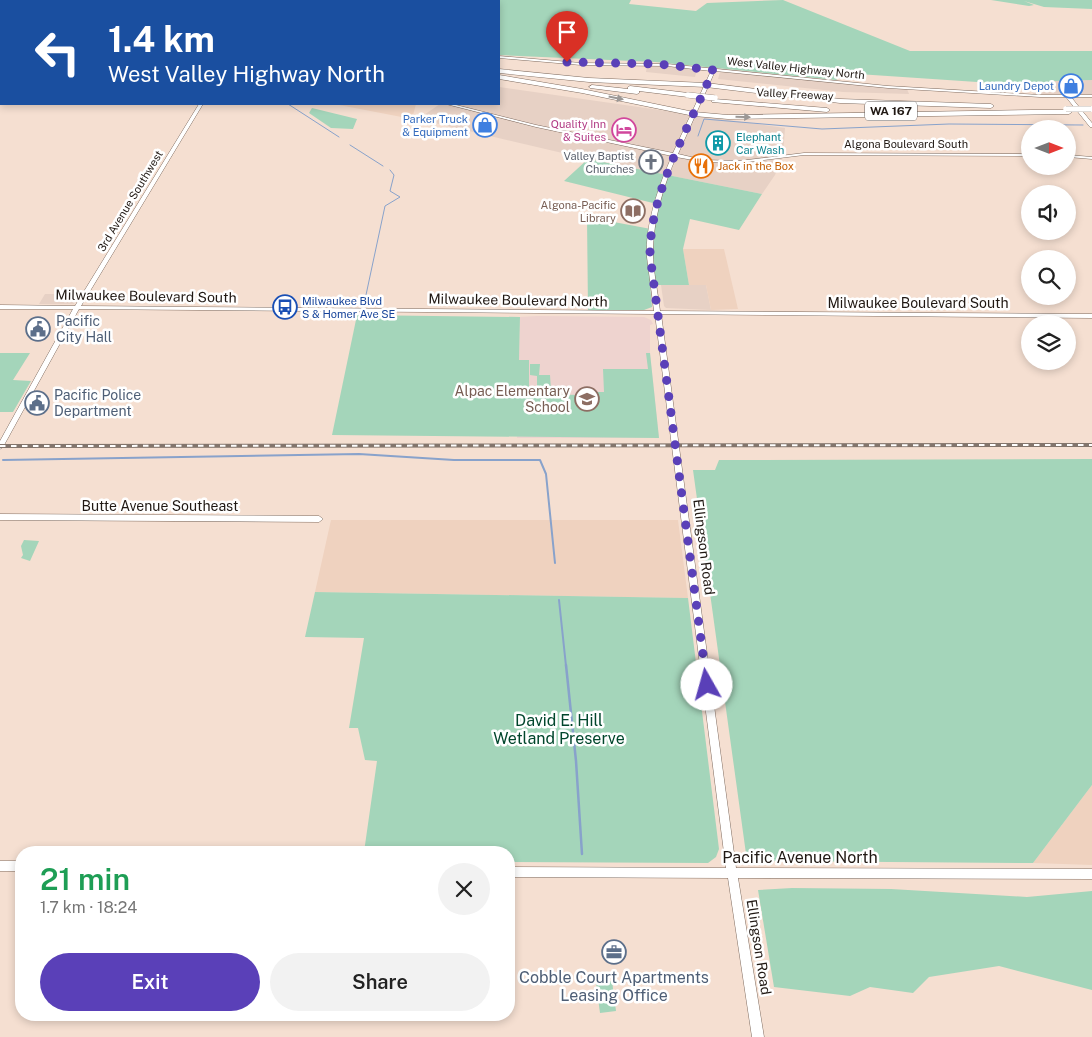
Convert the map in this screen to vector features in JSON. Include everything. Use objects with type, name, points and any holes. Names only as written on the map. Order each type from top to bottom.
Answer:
[{"type":"highway","points":[[500,74],[706,85],[840,101],[1037,110]]},
{"type":"highway","points":[[500,74],[694,114],[772,118],[1037,110]]},
{"type":"highway","name":"Valley Freeway","points":[[500,74],[714,100],[819,110],[1092,110]]},
{"type":"street","name":"West Valley Highway North","points":[[500,57],[581,64],[658,64],[871,86],[1068,97],[1092,96]]},
{"type":"street","name":"Ellingson Road","points":[[713,70],[657,204],[651,229],[650,255],[732,873],[758,1037]]},
{"type":"street","points":[[1068,97],[1092,126]]},
{"type":"street","name":"3rd Avenue Southwest","points":[[0,447],[77,308],[200,105]]},
{"type":"street","name":"Algona Boulevard South","points":[[452,105],[704,161],[745,161],[783,156],[1021,155]]},
{"type":"street","points":[[1076,157],[1092,158]]},
{"type":"street","name":"Milwaukee Boulevard South","points":[[0,308],[292,310]]},
{"type":"street","name":"Milwaukee Boulevard North","points":[[292,310],[744,315]]},
{"type":"street","name":"Milwaukee Boulevard South","points":[[744,315],[1092,316]]},
{"type":"street","name":"Butte Avenue Southeast","points":[[0,516],[319,519]]},
{"type":"street","points":[[0,866],[15,866]]},
{"type":"street","name":"Pacific Avenue North","points":[[515,872],[1092,874]]},
{"type":"shaded area","points":[[647,65],[697,69],[695,77],[646,72]]},
{"type":"shaded area","points":[[720,72],[907,89],[909,94],[843,92],[718,79]]},
{"type":"shaded area","points":[[1092,80],[1092,94],[1033,94],[1031,86],[1054,81]]},
{"type":"shaded area","points":[[500,87],[785,128],[783,156],[775,175],[762,194],[588,159],[418,119],[439,105],[500,105]]},
{"type":"shaded area","points":[[339,105],[416,105],[412,119]]},
{"type":"shaded area","points":[[683,249],[724,249],[738,309],[711,310],[706,285],[689,285]]},
{"type":"shaded area","points":[[661,285],[706,285],[711,310],[666,308],[664,306]]},
{"type":"shaded area","points":[[45,294],[79,294],[74,304],[39,304]]},
{"type":"shaded area","name":"Alpac Elementary School","points":[[520,317],[644,317],[651,320],[653,324],[650,325],[650,353],[659,438],[517,438]]},
{"type":"shaded area","points":[[331,520],[678,520],[688,598],[315,592]]},
{"type":"shaded area","points":[[1092,785],[1092,865],[1033,863]]},
{"type":"green space","points":[[500,0],[631,0],[629,4],[696,11],[707,3],[783,0],[910,51],[1092,51],[1092,80],[1054,81],[1038,86],[843,73],[836,80],[655,62],[500,55]]},
{"type":"green space","points":[[991,0],[1092,0],[1092,9],[1044,7],[1024,1],[1034,5],[1029,6]]},
{"type":"green space","points":[[312,108],[357,119],[353,129],[331,128],[309,113]]},
{"type":"green space","points":[[588,159],[762,194],[739,230],[690,219],[683,249],[689,285],[650,285],[652,307],[644,310],[588,310],[587,217],[651,229],[657,204],[564,181]]},
{"type":"green space","points":[[357,315],[520,317],[519,360],[529,360],[529,394],[581,395],[585,392],[604,392],[603,369],[648,369],[646,353],[650,353],[659,438],[332,435]]},
{"type":"green space","points":[[0,353],[30,353],[13,380],[31,381],[13,412],[0,412]]},
{"type":"green space","points":[[530,364],[540,364],[539,375],[550,375],[551,390],[537,390],[537,376],[530,375]]},
{"type":"green space","points":[[1092,459],[1092,785],[1033,863],[747,861],[693,470],[715,470],[719,460]]},
{"type":"green space","points":[[24,540],[39,541],[30,561],[21,558],[23,555],[21,546]]},
{"type":"green space","name":"David E. Hill Wetland Preserve","points":[[315,592],[688,598],[719,849],[716,857],[708,863],[515,862],[515,846],[365,846],[377,761],[365,760],[358,728],[349,728],[364,638],[305,637]]},
{"type":"green space","points":[[792,888],[891,889],[1027,897],[1092,891],[1092,990],[999,966],[929,977],[913,993],[870,987],[850,996],[774,987],[758,890]]},
{"type":"green space","points":[[612,981],[616,1011],[600,1013],[596,983]]},
{"type":"waterway","points":[[290,105],[339,137]]},
{"type":"waterway","points":[[698,136],[704,119],[822,129],[949,124],[1083,125]]},
{"type":"waterway","points":[[350,145],[383,166]]},
{"type":"waterway","points":[[366,295],[385,206],[400,197],[390,191],[394,175],[390,170]]},
{"type":"waterway","points":[[3,460],[359,454],[454,460],[540,460],[546,474],[555,563]]},
{"type":"waterway","points":[[559,600],[566,666]]},
{"type":"waterway","points":[[566,665],[576,761],[582,854]]},
{"type":"railway","points":[[0,446],[1092,445]]},
{"type":"place","name":"Laundry Depot","points":[[1071,86]]},
{"type":"place","name":"Parker Truck & Equipment","points":[[485,125]]},
{"type":"place","name":"Quality Inn & Suites","points":[[624,130]]},
{"type":"place","name":"Elephant Car Wash","points":[[718,143]]},
{"type":"place","name":"Valley Baptist Churches","points":[[651,162]]},
{"type":"place","name":"Jack in the Box","points":[[701,166]]},
{"type":"place","name":"Algona-Pacific Library","points":[[633,211]]},
{"type":"place","name":"Milwaukee Blvd S & Homer Ave SE","points":[[285,307]]},
{"type":"place","name":"Pacific City Hall","points":[[38,329]]},
{"type":"place","name":"Alpac Elementary School","points":[[587,399]]},
{"type":"place","name":"Pacific Police Department","points":[[37,403]]},
{"type":"place","name":"Cobble Court Apartments Leasing Office","points":[[614,952]]},
{"type":"route","points":[[567,62],[588,64],[658,64],[713,70],[657,204],[653,217],[650,242],[650,255],[707,685]]}]
